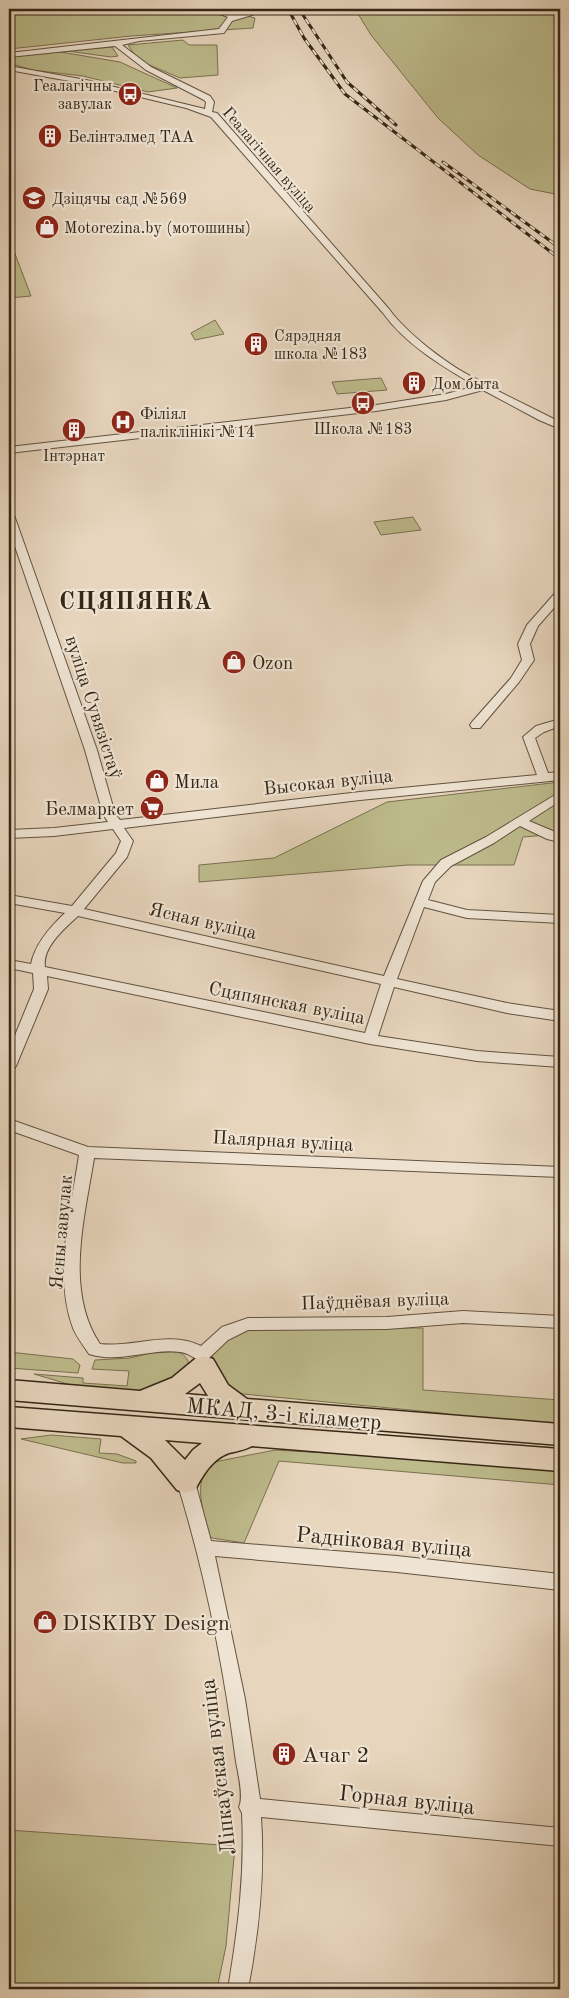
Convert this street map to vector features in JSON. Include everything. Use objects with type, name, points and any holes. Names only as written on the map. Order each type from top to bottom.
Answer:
[{"type":"highway","points":[[139,1402],[182,1385],[203,1360],[218,1392],[227,1400],[246,1411]]},
{"type":"highway","name":"МКАД, 3-і кіламетр","points":[[9,1390],[560,1436]]},
{"type":"highway","name":"МКАД, 3-і кіламетр","points":[[9,1417],[560,1460]]},
{"type":"highway","points":[[124,1425],[149,1440],[164,1453],[186,1482],[199,1459],[210,1450],[224,1444],[260,1436]]},
{"type":"street","points":[[211,9],[234,17]]},
{"type":"street","points":[[9,55],[221,31],[229,20],[234,17],[250,14],[256,9]]},
{"type":"street","points":[[117,44],[132,59],[160,76],[207,98],[210,102],[208,112]]},
{"type":"street","name":"Геалагічная вуліца","points":[[9,68],[86,82],[208,112],[218,119],[248,156],[386,311],[389,317],[413,340],[448,365],[494,388],[560,426]]},
{"type":"street","points":[[9,450],[376,408],[442,404],[494,388]]},
{"type":"street","name":"Геалагічная вуліца","points":[[494,388],[560,415]]},
{"type":"street","name":"вуліца Сувязістаў","points":[[9,515],[91,750],[109,814],[117,823]]},
{"type":"street","points":[[476,725],[516,680],[528,660],[524,644],[533,625],[560,594]]},
{"type":"street","points":[[544,778],[529,737],[540,729],[560,722]]},
{"type":"street","name":"Высокая вуліца","points":[[9,834],[54,832],[117,823],[560,776]]},
{"type":"street","points":[[370,1039],[388,981],[429,881],[440,868],[560,796]]},
{"type":"street","points":[[519,821],[551,836],[560,838]]},
{"type":"street","points":[[9,1066],[41,989],[38,963],[42,950],[56,930],[75,911],[127,846],[127,841],[117,823]]},
{"type":"street","name":"Ясная вуліца","points":[[9,899],[75,911],[507,1008],[560,1016]]},
{"type":"street","points":[[420,902],[467,914],[560,918]]},
{"type":"street","name":"Сцяпянская вуліца","points":[[9,964],[370,1039],[478,1056],[560,1062]]},
{"type":"street","name":"Палярная вуліца","points":[[9,1124],[48,1140],[87,1152],[560,1172]]},
{"type":"street","name":"Ясны завулак","points":[[87,1152],[77,1225],[73,1278],[74,1304],[81,1328],[95,1350],[118,1352],[178,1346],[195,1349],[203,1360]]},
{"type":"street","name":"Паўднёвая вуліца","points":[[203,1360],[220,1335],[233,1328],[248,1324],[387,1323],[462,1317],[560,1322]]},
{"type":"street","name":"Ліпкаўская вуліца","points":[[186,1482],[204,1548],[240,1720],[249,1807],[253,1869],[246,1939],[238,1989]]},
{"type":"street","name":"Радніковая вуліца","points":[[204,1548],[397,1564],[560,1582]]},
{"type":"street","name":"Горная вуліца","points":[[249,1807],[560,1837]]},
{"type":"shaded area","points":[[9,9],[221,9],[255,18],[253,28],[131,36],[9,49]]},
{"type":"shaded area","points":[[355,9],[560,9],[560,195],[530,189],[478,155],[438,118],[371,35]]},
{"type":"shaded area","points":[[183,40],[189,45],[217,45],[218,75],[180,78],[138,60],[128,45]]},
{"type":"shaded area","points":[[112,47],[118,56],[111,57],[67,51]]},
{"type":"shaded area","points":[[55,51],[120,62],[177,88],[148,92],[83,76],[32,70],[9,63],[9,57]]},
{"type":"shaded area","points":[[9,238],[31,296],[9,298]]},
{"type":"shaded area","points":[[215,320],[224,334],[195,340],[191,333]]},
{"type":"shaded area","points":[[381,378],[387,390],[337,394],[332,382]]},
{"type":"shaded area","points":[[413,517],[421,530],[381,535],[374,522]]},
{"type":"shaded area","points":[[560,782],[560,834],[523,837],[514,865],[408,865],[199,882],[199,865],[274,858],[387,802]]},
{"type":"shaded area","points":[[267,1328],[423,1328],[423,1390],[560,1400],[560,1426],[469,1419],[442,1413],[243,1394],[229,1389],[212,1359],[217,1345],[243,1331]]},
{"type":"shaded area","points":[[164,1350],[178,1352],[185,1356],[189,1369],[151,1391],[81,1388],[34,1374],[83,1378],[83,1383],[127,1386],[129,1371],[92,1369],[95,1360],[130,1358]]},
{"type":"shaded area","points":[[9,1352],[73,1359],[80,1365],[78,1373],[9,1368]]},
{"type":"shaded area","points":[[51,1435],[101,1439],[99,1453],[117,1454],[136,1461],[136,1463],[123,1463],[21,1439]]},
{"type":"shaded area","points":[[275,1450],[463,1461],[560,1470],[560,1485],[279,1461],[244,1543],[212,1538],[208,1535],[202,1507],[201,1489],[204,1472],[209,1463]]},
{"type":"shaded area","points":[[9,1830],[235,1846],[226,1946],[217,1989],[9,1989]]},
{"type":"railway","points":[[288,9],[304,38],[345,94],[560,259]]},
{"type":"railway","points":[[299,9],[347,82],[396,125]]},
{"type":"railway","points":[[321,9],[324,13]]},
{"type":"railway","points":[[443,162],[560,248]]},
{"type":"place","name":"Геалагічны завулак","points":[[130,94]]},
{"type":"place","name":"Белінтэлмед ТАА","points":[[50,136]]},
{"type":"place","name":"Дзіцячы сад №569","points":[[34,198]]},
{"type":"place","name":"Motorezina.by (мотошины)","points":[[47,227]]},
{"type":"place","name":"Сярэдняя школа №183","points":[[256,344]]},
{"type":"place","name":"Дом быта","points":[[414,383]]},
{"type":"place","name":"Школа №183","points":[[363,403]]},
{"type":"place","name":"Філіял паліклінікі №14","points":[[123,422]]},
{"type":"place","name":"Інтэрнат","points":[[74,430]]},
{"type":"place","name":"Ozon","points":[[234,662]]},
{"type":"place","name":"Мила","points":[[157,781]]},
{"type":"place","name":"Белмаркет","points":[[152,808]]},
{"type":"place","name":"DISKIBY Design","points":[[45,1622]]},
{"type":"place","name":"Ачаг 2","points":[[284,1754]]},
{"type":"district","name":"СЦЯПЯНКА","points":[[136,601]]}]
